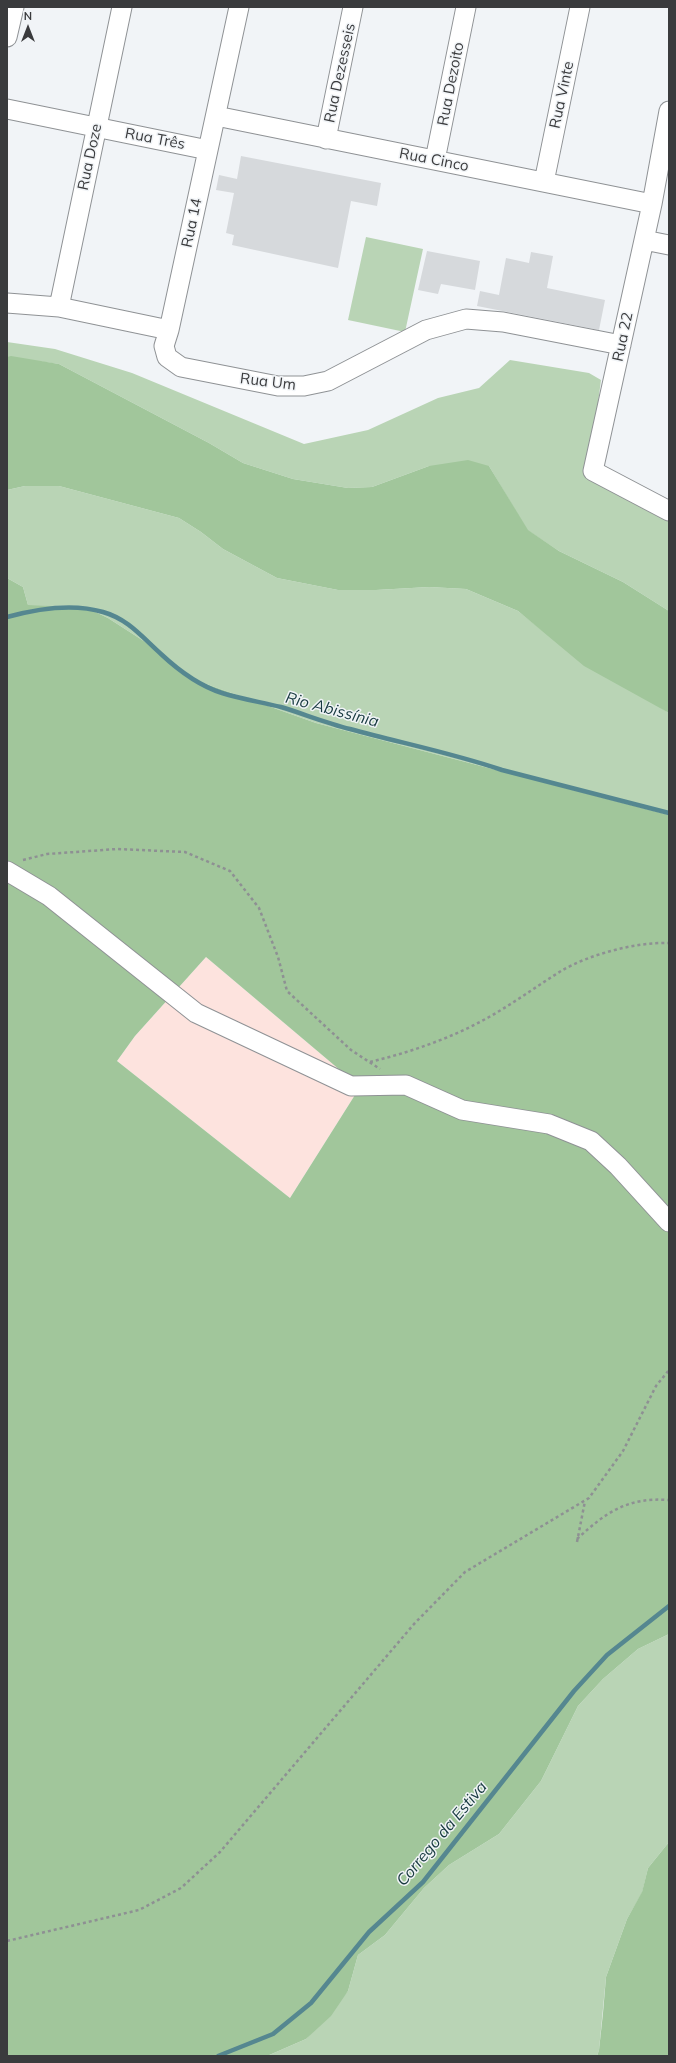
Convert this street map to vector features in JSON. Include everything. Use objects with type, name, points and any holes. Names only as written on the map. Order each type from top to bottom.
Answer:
[{"type":"street","points":[[7,37],[14,7]]},
{"type":"street","name":"Rua Doze","points":[[59,307],[122,7]]},
{"type":"street","name":"Rua 14","points":[[169,330],[239,7]]},
{"type":"street","name":"Rua Dezesseis","points":[[326,139],[353,7]]},
{"type":"street","name":"Rua Dezoito","points":[[435,160],[466,7]]},
{"type":"street","name":"Rua Vinte","points":[[544,182],[580,7]]},
{"type":"street","name":"Rua Três","points":[[7,109],[208,150]]},
{"type":"street","name":"Rua 22","points":[[669,111],[652,204],[593,471],[669,511]]},
{"type":"street","name":"Rua Cinco","points":[[216,116],[652,204]]},
{"type":"street","points":[[644,240],[669,245]]},
{"type":"street","points":[[7,303],[59,307],[169,330]]},
{"type":"street","name":"Rua Um","points":[[169,330],[164,346],[167,357],[181,367],[278,386],[304,386],[328,381],[426,330],[466,319],[503,322],[621,345]]},
{"type":"street","points":[[14,866],[196,1014],[351,1086],[406,1085],[462,1110],[549,1124],[591,1141],[618,1166],[669,1222]]},
{"type":"path","points":[[14,866],[47,854],[117,849],[186,852],[230,871],[259,908],[278,957],[287,991],[351,1050],[382,1070]]},
{"type":"path","points":[[370,1062],[423,1048],[488,1018],[562,970],[599,954],[656,942],[669,943]]},
{"type":"path","points":[[7,1941],[140,1910],[181,1888],[220,1852],[414,1624],[465,1572],[589,1498],[623,1451],[656,1386],[669,1370]]},
{"type":"path","points":[[585,1500],[577,1540],[598,1519],[619,1507],[648,1498],[669,1500]]},
{"type":"shaded area","points":[[206,957],[360,1087],[290,1198],[117,1061],[135,1036]]},
{"type":"green space","points":[[366,237],[423,249],[405,332],[348,320]]},
{"type":"green space","points":[[7,342],[55,349],[132,373],[304,444],[368,430],[438,398],[479,388],[510,360],[589,373],[601,380],[592,449],[586,473],[669,519],[669,611],[623,582],[559,551],[527,530],[489,466],[429,466],[372,487],[348,488],[293,479],[243,463],[209,443],[59,364],[7,357]]},
{"type":"green space","points":[[11,356],[59,364],[209,443],[243,463],[293,479],[348,488],[372,487],[429,466],[468,460],[489,466],[528,530],[559,551],[623,582],[669,611],[669,713],[584,666],[518,611],[466,589],[429,587],[376,590],[338,590],[277,578],[223,549],[201,532],[179,518],[59,486],[25,486],[7,490],[7,357]]},
{"type":"green space","points":[[25,486],[59,486],[179,518],[201,532],[223,549],[277,578],[338,590],[376,590],[429,587],[466,589],[518,611],[543,631],[669,713],[669,815],[316,723],[195,680],[150,645],[108,618],[83,606],[28,605],[23,587],[7,578],[7,490]]},
{"type":"green space","points":[[7,578],[23,587],[28,605],[83,606],[108,618],[150,645],[195,680],[316,723],[669,815],[669,1634],[638,1649],[603,1679],[578,1706],[541,1781],[499,1834],[449,1865],[424,1888],[385,1935],[358,1955],[348,1991],[331,2016],[306,2039],[267,2056],[7,2056]],"holes":[[[206,957],[360,1087],[290,1198],[117,1061],[135,1036]]]},
{"type":"green space","points":[[669,1634],[669,1842],[648,1868],[642,1893],[627,1919],[606,1977],[599,2050],[597,2056],[267,2056],[306,2039],[348,1991],[358,1955],[385,1935],[424,1888],[449,1865],[499,1834],[541,1781],[578,1706],[603,1679],[638,1649]]},
{"type":"green space","points":[[669,1842],[669,2056],[597,2056],[599,2050],[606,1977],[627,1919],[642,1892],[648,1868]]},
{"type":"building","points":[[241,156],[381,183],[377,206],[351,201],[338,268],[232,245],[234,235],[226,233],[234,193],[216,190],[219,175],[237,179]]},
{"type":"building","points":[[427,251],[480,261],[475,290],[441,284],[438,294],[418,290]]},
{"type":"building","points":[[531,252],[553,256],[547,288],[605,300],[599,330],[477,306],[480,291],[499,295],[506,258],[529,263]]},
{"type":"waterway","name":"Rio Abissínia","points":[[7,617],[55,608],[79,608],[103,612],[112,615],[127,624],[167,660],[189,676],[205,686],[222,693],[281,707],[341,727],[445,753],[502,770],[669,813]]},
{"type":"waterway","name":"Corrego da Estiva","points":[[218,2056],[273,2034],[311,2003],[369,1932],[423,1882],[574,1691],[607,1655],[669,1606]]}]
